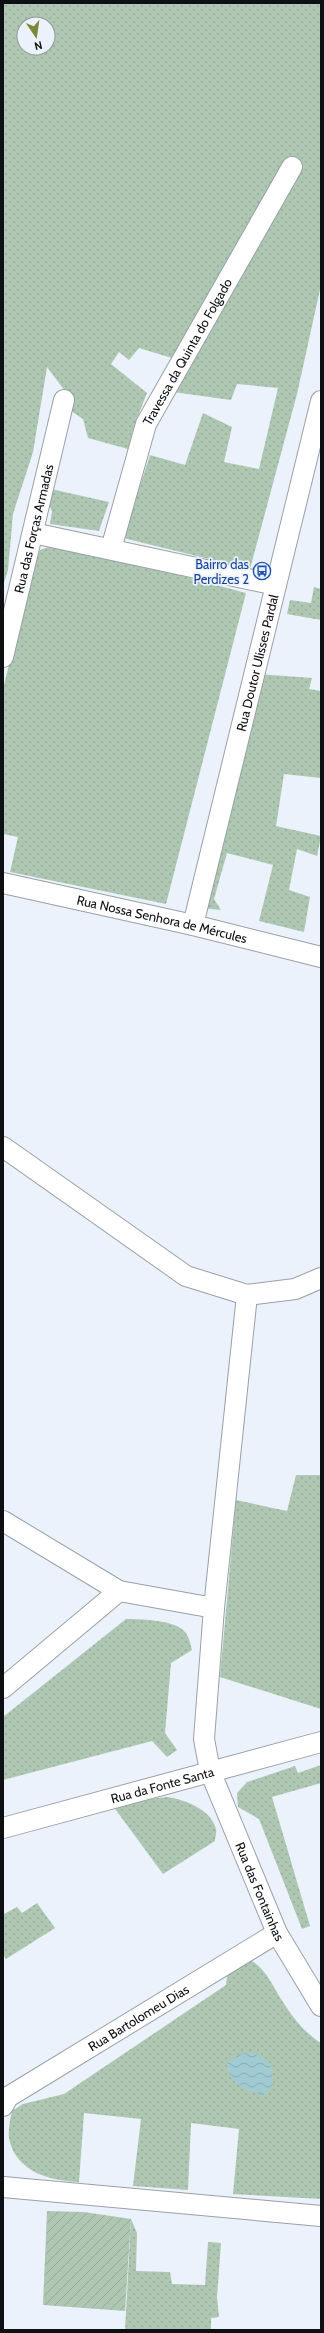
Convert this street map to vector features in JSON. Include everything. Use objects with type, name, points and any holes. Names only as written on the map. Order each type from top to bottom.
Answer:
[{"type":"street","name":"Travessa da Quinta do Folgado","points":[[111,549],[146,424],[292,167]]},
{"type":"street","name":"Rua das Forças Armadas","points":[[3,657],[64,400]]},
{"type":"street","name":"Rua Doutor Ulisses Pardal","points":[[193,925],[321,401]]},
{"type":"street","points":[[33,533],[276,585]]},
{"type":"street","name":"Rua Nossa Senhora de Mércules","points":[[3,883],[320,954]]},
{"type":"street","points":[[3,1147],[186,1276],[247,1295],[295,1289],[321,1278]]},
{"type":"street","name":"Rua das Fontainhas","points":[[247,1295],[214,1608],[204,1739],[210,1771],[277,1933],[321,2006]]},
{"type":"street","points":[[3,1521],[119,1592],[214,1608]]},
{"type":"street","points":[[3,1688],[119,1592]]},
{"type":"street","name":"Rua da Fonte Santa","points":[[3,1828],[321,1742]]},
{"type":"street","name":"Rua Bartolomeu Dias","points":[[5,2097],[277,1933]]},
{"type":"street","points":[[3,2187],[321,2216]]},
{"type":"green space","points":[[3,3],[321,3],[321,285],[297,394],[250,569],[123,538],[150,455],[185,465],[203,413],[232,427],[224,462],[259,469],[278,388],[237,384],[231,400],[173,392],[188,363],[139,348],[129,360],[119,352],[111,364],[147,393],[135,423],[128,449],[88,438],[83,419],[71,411],[68,395],[47,367],[33,452],[13,514],[8,570],[3,586]]},
{"type":"green space","points":[[51,489],[109,502],[99,531],[50,524],[52,511],[47,501]]},
{"type":"green space","points":[[51,546],[100,554],[246,593],[166,904],[10,872],[18,837],[3,834],[3,689],[33,567],[40,550]]},
{"type":"green space","points":[[314,587],[321,589],[321,620],[287,614],[290,600],[311,603]]},
{"type":"green space","points":[[258,674],[312,678],[309,689],[321,691],[321,778],[284,774],[276,826],[321,836],[317,856],[297,849],[289,890],[310,897],[304,932],[259,921],[273,865],[227,853],[214,899],[221,910],[201,908]]},
{"type":"green space","points":[[296,1475],[321,1475],[321,1709],[220,1677],[236,1500],[287,1511]]},
{"type":"green space","points":[[126,1619],[140,1619],[173,1624],[184,1631],[188,1637],[192,1650],[171,1663],[165,1733],[177,1750],[167,1757],[152,1741],[3,1780],[3,1717]]},
{"type":"green space","points":[[321,1765],[321,1783],[272,1797],[310,1926],[302,1929],[259,1819],[238,1807],[237,1793],[247,1782],[295,1766],[298,1773]]},
{"type":"green space","points":[[168,1797],[182,1800],[203,1811],[213,1822],[216,1832],[215,1841],[163,1874],[113,1806],[146,1799]]},
{"type":"green space","points":[[37,1903],[55,1928],[6,1959],[3,1954],[4,1914],[17,1907],[22,1913]]},
{"type":"green space","points":[[248,1959],[254,1962],[264,1972],[287,2008],[300,2025],[321,2043],[321,2199],[233,2194],[239,2129],[191,2123],[188,2190],[133,2186],[141,2119],[84,2113],[79,2182],[46,2177],[26,2167],[13,2150],[9,2138],[12,2111],[23,2104],[64,2094],[226,1985],[228,1968]]},
{"type":"green space","points":[[47,2211],[84,2212],[131,2219],[125,2311],[43,2305]]},
{"type":"green space","points":[[131,2219],[137,2233],[136,2271],[170,2272],[172,2284],[205,2285],[208,2242],[221,2243],[217,2297],[219,2317],[211,2318],[211,2330],[125,2330]]},
{"type":"water","points":[[251,2052],[266,2060],[273,2073],[273,2085],[265,2095],[252,2092],[240,2086],[231,2077],[228,2071],[227,2064],[232,2059]]},
{"type":"place","name":"Bairro das Perdizes 2","points":[[262,571]]}]
